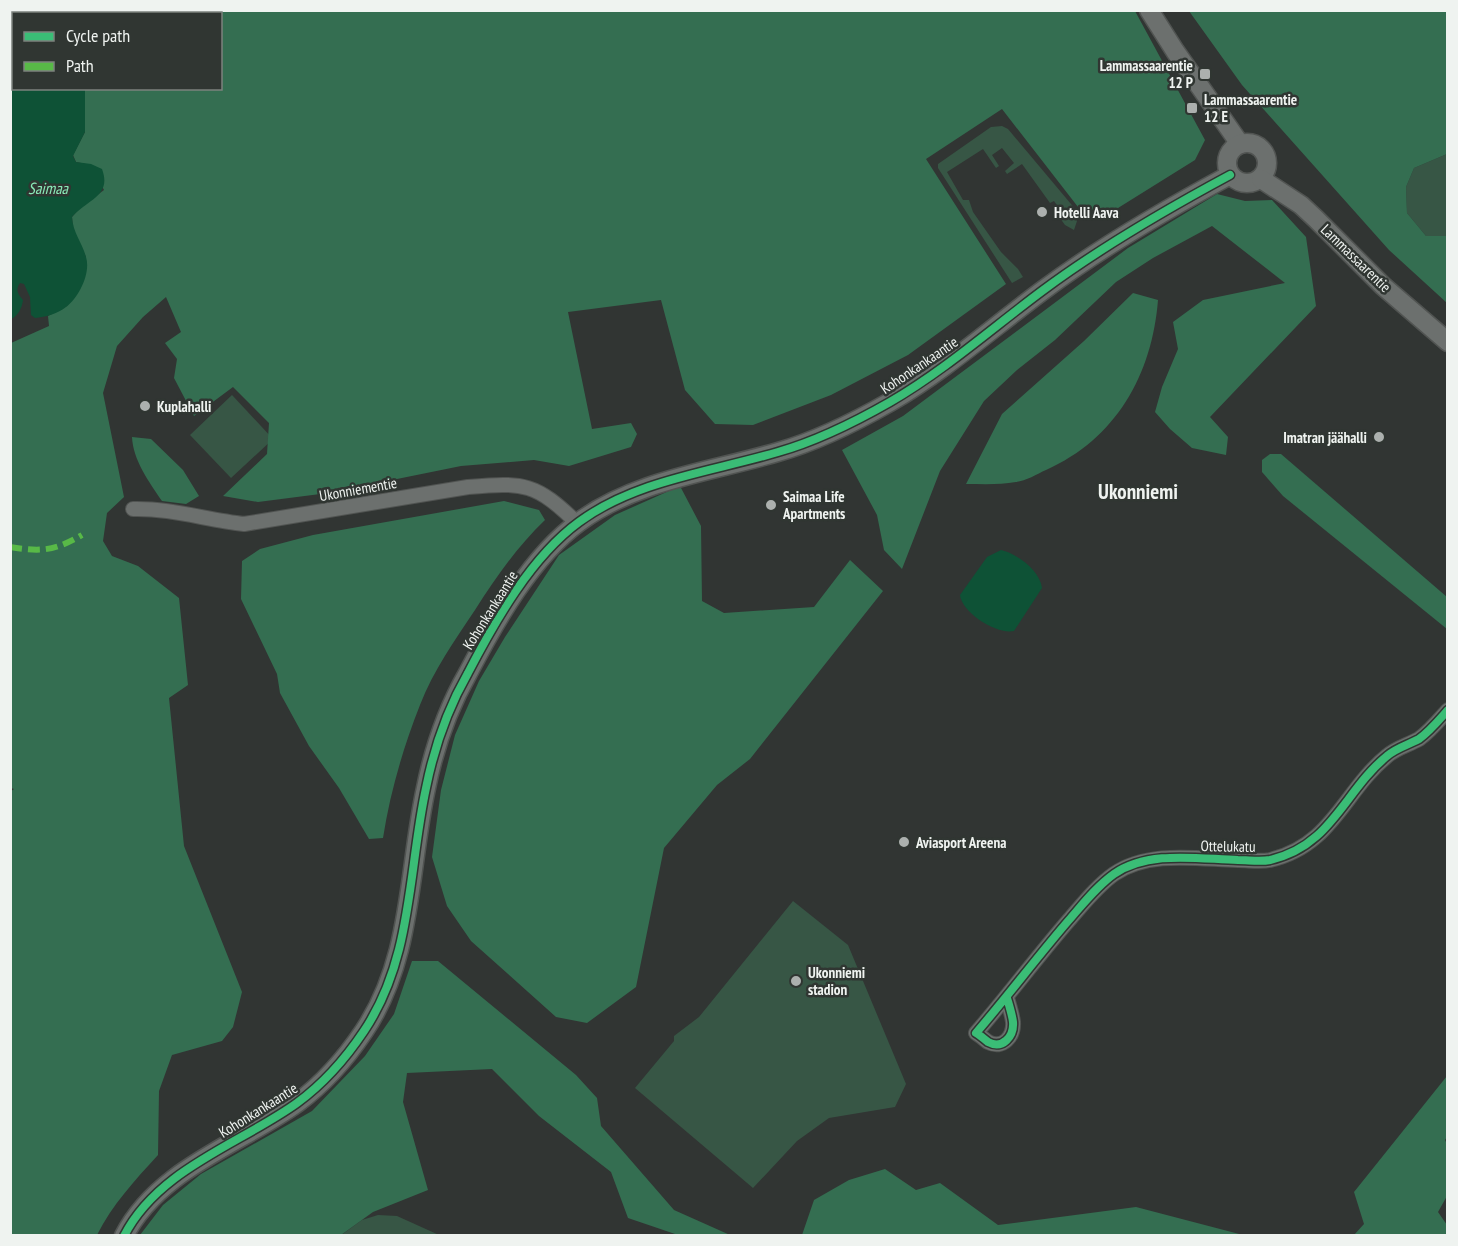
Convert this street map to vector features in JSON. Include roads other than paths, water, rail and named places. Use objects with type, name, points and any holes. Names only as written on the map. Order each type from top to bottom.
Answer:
[{"type":"street","points":[[1149,10],[1174,51],[1240,144]]},
{"type":"street","points":[[1240,144],[1255,145],[1266,156],[1265,172],[1256,182],[1244,184],[1238,182],[1230,175],[1227,168],[1229,153],[1240,144]]},
{"type":"street","name":"Kohonkankaantie","points":[[124,1236],[147,1203],[168,1185],[197,1164],[296,1104],[316,1088],[337,1066],[366,1028],[390,978],[398,953],[410,899],[426,789],[435,750],[455,696],[516,592],[538,561],[577,523],[604,506],[636,491],[784,450],[836,430],[890,402],[939,371],[1081,263],[1168,209],[1230,175]]},
{"type":"street","name":"Lammassaarentie","points":[[1261,178],[1316,219],[1383,286],[1448,342]]},
{"type":"street","name":"Ukonniementie","points":[[133,509],[153,508],[244,524],[468,487],[505,484],[525,486],[544,494],[577,523]]},
{"type":"street","name":"Ottelukatu","points":[[1007,998],[1047,946],[1091,895],[1114,874],[1135,863],[1170,858],[1267,861],[1290,855],[1310,843],[1334,820],[1387,755],[1430,730],[1448,710]]},
{"type":"water","name":"Saimaa","points":[[11,10],[78,11],[12,12],[12,90],[85,90],[85,132],[73,156],[76,162],[91,164],[102,169],[104,185],[97,196],[72,217],[84,252],[87,270],[83,284],[71,303],[59,312],[35,318],[31,315],[30,297],[24,284],[20,283],[17,290],[23,300],[21,309],[11,319]]},
{"type":"water","points":[[1001,550],[1027,564],[1037,575],[1042,588],[1014,631],[999,630],[981,621],[967,609],[960,595],[987,557]]},
{"type":"place","name":"Lammassaarentie 12 P","points":[[1205,74]]},
{"type":"place","name":"Lammassaarentie 12 E","points":[[1192,108]]},
{"type":"place","name":"Hotelli Aava","points":[[1042,212]]},
{"type":"place","name":"Kuplahalli","points":[[145,406]]},
{"type":"place","name":"Imatran jäähalli","points":[[1379,437]]},
{"type":"place","name":"Saimaa Life Apartments","points":[[771,505]]},
{"type":"place","name":"Aviasport Areena","points":[[904,842]]},
{"type":"place","name":"Ukonniemi stadion","points":[[796,981]]},
{"type":"district","name":"Ukonniemi","points":[[1138,491]]}]
